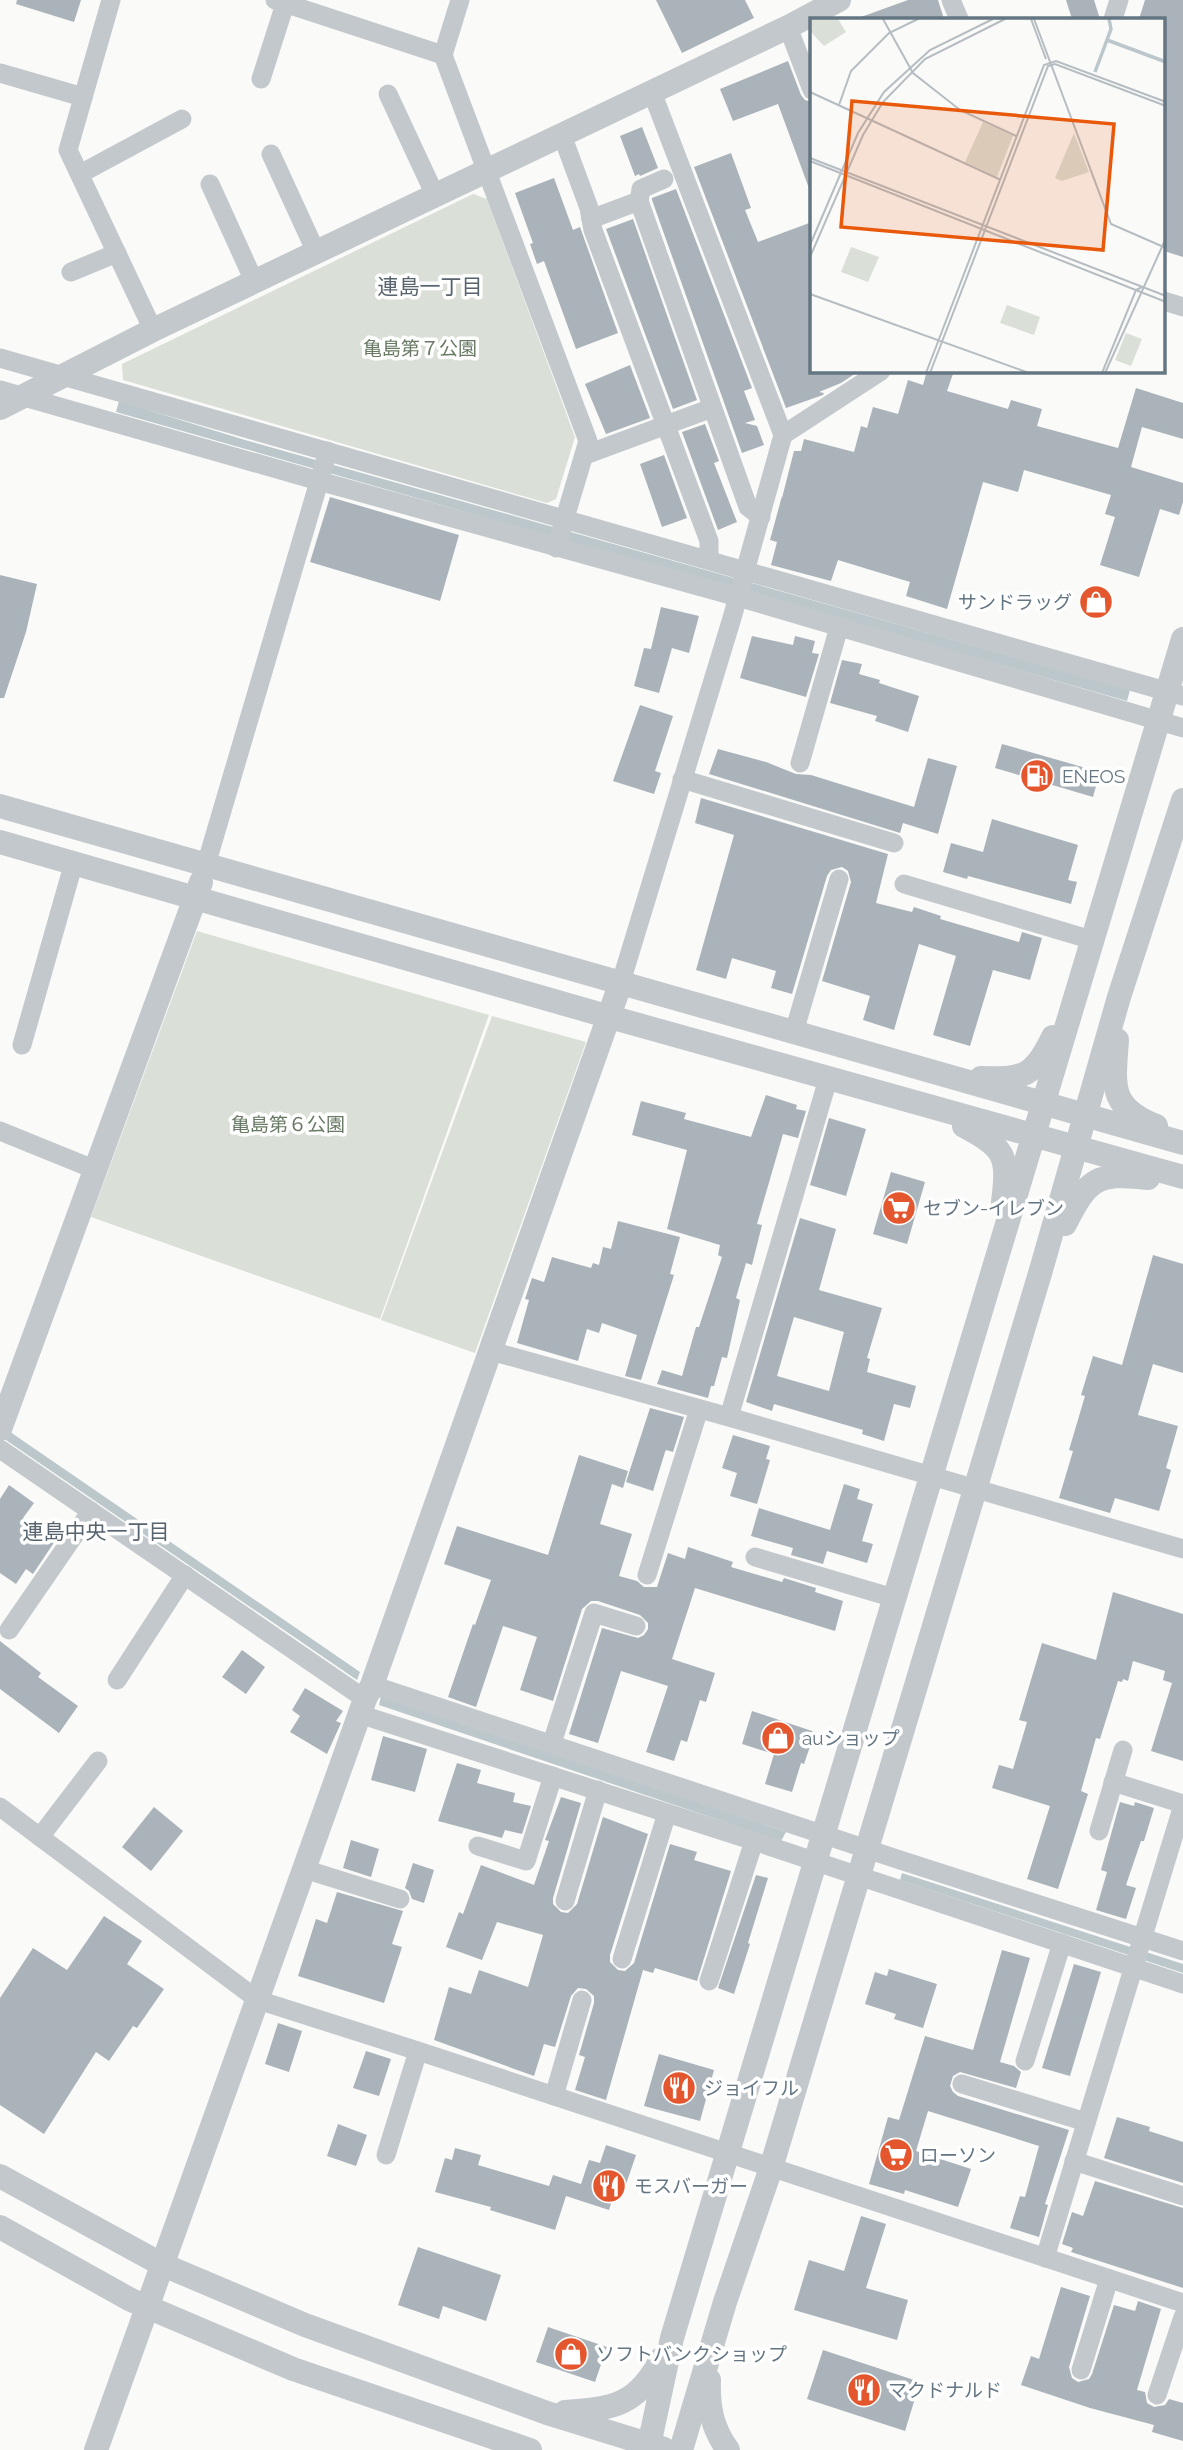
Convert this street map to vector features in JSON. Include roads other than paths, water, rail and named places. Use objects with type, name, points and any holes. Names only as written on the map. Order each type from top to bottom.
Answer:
[{"type":"street","points":[[111,0],[68,150],[153,330]]},
{"type":"street","points":[[460,0],[443,55],[588,441],[560,533]]},
{"type":"street","points":[[0,408],[153,330],[788,27],[839,0]]},
{"type":"street","points":[[951,0],[959,18]]},
{"type":"street","points":[[1113,18],[1119,0]]},
{"type":"street","points":[[261,79],[280,2],[443,55]]},
{"type":"street","points":[[788,27],[810,85]]},
{"type":"street","points":[[0,73],[83,97]]},
{"type":"street","points":[[96,2450],[610,1017],[761,517],[783,435],[652,92]]},
{"type":"street","points":[[388,94],[435,195]]},
{"type":"street","points":[[80,174],[182,119]]},
{"type":"street","points":[[562,135],[593,230],[709,541],[709,559]]},
{"type":"street","points":[[271,154],[316,252]]},
{"type":"street","points":[[664,179],[641,189],[639,201],[748,507],[761,517]]},
{"type":"street","points":[[210,184],[254,281]]},
{"type":"street","points":[[591,219],[639,201]]},
{"type":"street","points":[[71,272],[117,253]]},
{"type":"street","points":[[1166,302],[1183,307]]},
{"type":"street","points":[[0,358],[62,376],[324,466],[560,533],[709,559],[741,584],[839,627],[1183,728]]},
{"type":"street","points":[[783,435],[874,373]]},
{"type":"street","points":[[0,390],[324,466],[741,584],[1175,693]]},
{"type":"street","points":[[585,455],[712,408]]},
{"type":"street","points":[[2,1423],[196,897],[324,466]]},
{"type":"street","points":[[800,763],[839,627]]},
{"type":"street","points":[[0,2176],[161,2264],[306,2325],[547,2413],[654,2448],[672,2338],[1077,989],[1159,721],[1175,693],[1183,639]]},
{"type":"street","points":[[682,779],[894,843]]},
{"type":"street","points":[[681,2450],[710,2352],[771,2168],[1041,1270],[1119,997],[1183,800]]},
{"type":"street","points":[[0,806],[1183,1143]]},
{"type":"street","points":[[0,842],[1183,1180]]},
{"type":"street","points":[[22,1045],[74,863]]},
{"type":"street","points":[[794,1032],[839,879]]},
{"type":"street","points":[[904,884],[1092,940]]},
{"type":"street","points":[[942,1076],[1009,1079],[1031,1072],[1042,1059],[1077,989]]},
{"type":"street","points":[[1119,997],[1115,1075],[1117,1096],[1128,1111],[1183,1137]]},
{"type":"street","points":[[729,1417],[828,1079]]},
{"type":"street","points":[[933,1108],[992,1141],[1000,1150],[1007,1172],[996,1258]]},
{"type":"street","points":[[0,1131],[96,1170]]},
{"type":"street","points":[[1041,1270],[1079,1196],[1094,1181],[1112,1176],[1183,1180]]},
{"type":"street","points":[[491,1351],[1183,1549]]},
{"type":"street","points":[[647,1575],[699,1409]]},
{"type":"street","points":[[0,1449],[365,1699],[553,1776],[1062,1943],[1138,1953],[1183,1951]]},
{"type":"street","points":[[9,1630],[91,1511]]},
{"type":"street","points":[[755,1557],[894,1598]]},
{"type":"street","points":[[117,1680],[184,1575]]},
{"type":"street","points":[[552,1744],[594,1614],[636,1626]]},
{"type":"street","points":[[365,1699],[552,1744],[867,1849],[1138,1953],[1183,1984]]},
{"type":"street","points":[[1099,1831],[1123,1750]]},
{"type":"street","points":[[40,1837],[98,1761]]},
{"type":"street","points":[[478,1846],[526,1861],[553,1776]]},
{"type":"street","points":[[1045,2258],[1183,1804],[1113,1782]]},
{"type":"street","points":[[565,1902],[597,1790]]},
{"type":"street","points":[[0,1807],[258,2000],[1183,2303]]},
{"type":"street","points":[[622,1959],[667,1813]]},
{"type":"street","points":[[709,1980],[754,1841]]},
{"type":"street","points":[[304,1869],[400,1899]]},
{"type":"street","points":[[1025,2061],[1062,1943]]},
{"type":"street","points":[[554,2096],[582,2000]]},
{"type":"street","points":[[386,2155],[418,2051]]},
{"type":"street","points":[[962,2084],[1086,2122]]},
{"type":"street","points":[[1074,2161],[1183,2196]]},
{"type":"street","points":[[0,2227],[131,2300],[293,2369],[530,2450]]},
{"type":"street","points":[[1081,2370],[1109,2279]]},
{"type":"street","points":[[1157,2395],[1183,2317]]},
{"type":"street","points":[[547,2413],[600,2410],[628,2400],[650,2381],[672,2338]]},
{"type":"street","points":[[710,2352],[709,2405],[717,2435],[728,2450]]},
{"type":"place","name":"サンドラッグ","points":[[1096,602]]},
{"type":"place","name":"ENEOS","points":[[1037,776]]},
{"type":"place","name":"セブン-イレブン","points":[[899,1208]]},
{"type":"place","name":"auショップ","points":[[778,1738]]},
{"type":"place","name":"ジョイフル","points":[[679,2088]]},
{"type":"place","name":"ローソン","points":[[896,2155]]},
{"type":"place","name":"モスバーガー","points":[[609,2186]]},
{"type":"place","name":"ソフトバンクショップ","points":[[571,2354]]},
{"type":"place","name":"マクドナルド","points":[[864,2390]]},
{"type":"district","name":"連島一丁目","points":[[430,286]]},
{"type":"district","name":"連島中央一丁目","points":[[96,1531]]},
{"type":"park label","name":"亀島第７公園","points":[[420,348]]},
{"type":"park label","name":"亀島第６公園","points":[[288,1124]]}]
